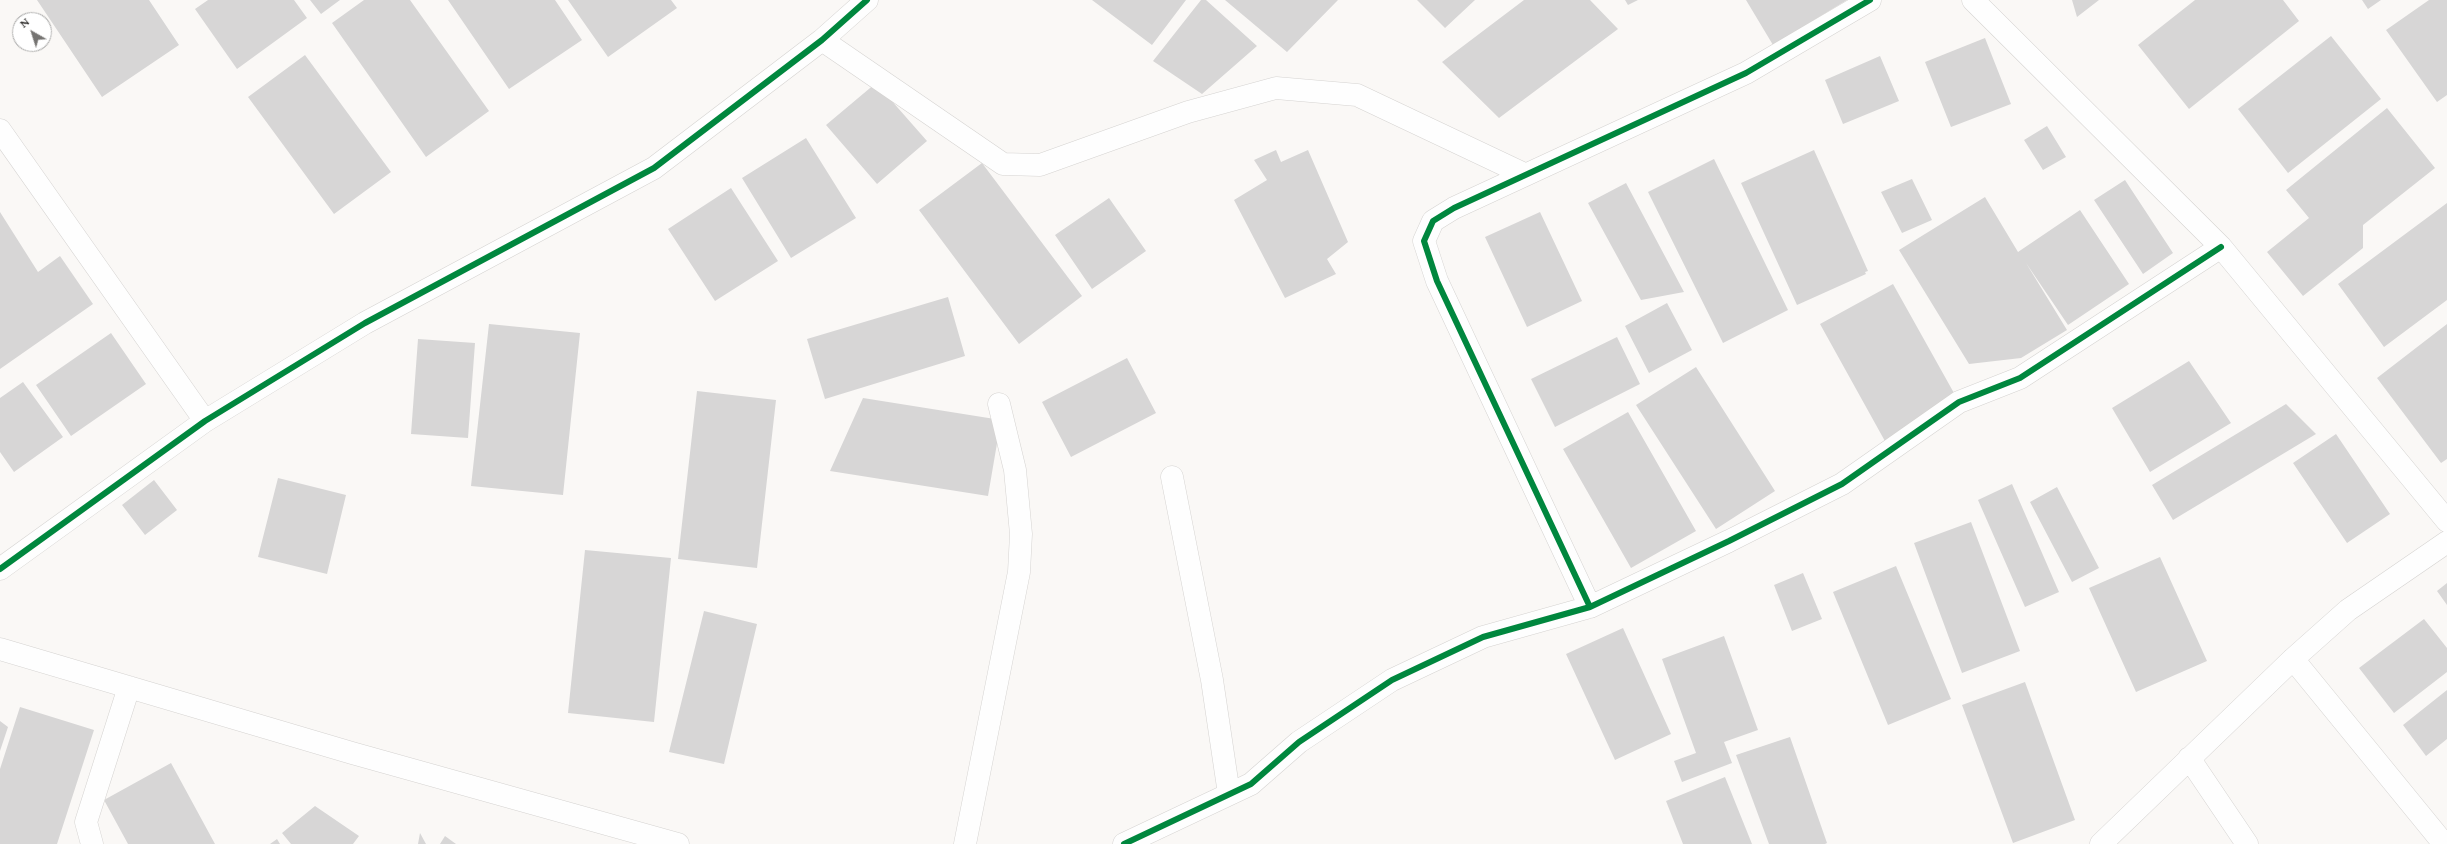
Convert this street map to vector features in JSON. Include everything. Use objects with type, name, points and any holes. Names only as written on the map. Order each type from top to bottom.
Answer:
[{"type":"street","points":[[0,569],[205,422],[365,322],[654,168],[822,40],[867,0]]},
{"type":"street","points":[[1590,607],[1436,281],[1424,241],[1433,221],[1454,208],[1524,174],[1746,73],[1870,0]]},
{"type":"street","points":[[1973,0],[2221,247],[2447,520]]},
{"type":"street","points":[[822,40],[1003,164],[1040,165],[1188,112],[1276,88],[1357,95],[1524,174]]},
{"type":"street","points":[[0,130],[205,422]]},
{"type":"street","points":[[1124,844],[1251,784],[1299,742],[1392,680],[1483,636],[1590,607],[1729,542],[1842,484],[1958,402],[2020,378],[2221,247]]},
{"type":"street","points":[[965,844],[1019,572],[1021,534],[1015,470],[999,404]]},
{"type":"street","points":[[1172,477],[1212,680],[1229,794]]},
{"type":"street","points":[[2101,844],[2293,659],[2348,610],[2447,542]]},
{"type":"street","points":[[0,649],[352,753],[678,844]]},
{"type":"street","points":[[2293,659],[2444,844]]},
{"type":"street","points":[[92,844],[86,822],[128,687]]},
{"type":"street","points":[[2189,758],[2247,844]]},
{"type":"building","points":[[37,0],[149,0],[179,45],[102,97],[52,22],[52,12],[45,12]]},
{"type":"building","points":[[208,0],[294,0],[307,18],[237,69],[195,9]]},
{"type":"building","points":[[310,0],[340,0],[321,14]]},
{"type":"building","points":[[364,0],[410,0],[489,111],[426,157],[332,23]]},
{"type":"building","points":[[448,0],[555,0],[582,40],[509,89]]},
{"type":"building","points":[[568,0],[671,0],[677,8],[608,57]]},
{"type":"building","points":[[1092,0],[1186,0],[1152,45]]},
{"type":"building","points":[[1201,0],[1206,0],[1257,46],[1202,94],[1153,61]]},
{"type":"building","points":[[1225,0],[1338,0],[1287,52]]},
{"type":"building","points":[[1417,0],[1475,0],[1445,28]]},
{"type":"building","points":[[1524,0],[1590,0],[1618,29],[1499,118],[1442,62]]},
{"type":"building","points":[[1625,0],[1638,0],[1628,5]]},
{"type":"building","points":[[1746,0],[1847,0],[1773,45]]},
{"type":"building","points":[[2072,0],[2099,0],[2077,17]]},
{"type":"building","points":[[2195,0],[2283,0],[2299,21],[2189,109],[2138,45]]},
{"type":"building","points":[[2362,0],[2381,0],[2368,9]]},
{"type":"building","points":[[2429,0],[2447,0],[2447,95],[2437,102],[2386,30]]},
{"type":"building","points":[[2331,36],[2381,99],[2288,173],[2238,109]]},
{"type":"building","points":[[1985,38],[2011,104],[1951,127],[1925,62]]},
{"type":"building","points":[[305,55],[391,172],[334,214],[248,97]]},
{"type":"building","points":[[1880,56],[1899,101],[1843,124],[1825,80]]},
{"type":"building","points":[[876,83],[927,141],[877,184],[826,125]]},
{"type":"building","points":[[2387,108],[2435,168],[2363,225],[2363,248],[2303,296],[2267,252],[2309,218],[2286,190]]},
{"type":"building","points":[[2047,126],[2066,157],[2043,170],[2024,140]]},
{"type":"building","points":[[806,138],[856,218],[791,258],[742,178]]},
{"type":"building","points":[[1276,150],[1281,162],[1308,150],[1348,242],[1327,259],[1336,274],[1285,298],[1234,200],[1267,180],[1254,160]]},
{"type":"building","points":[[1814,150],[1868,271],[1865,272],[1866,274],[1797,305],[1741,183]]},
{"type":"building","points":[[1714,159],[1788,310],[1723,343],[1648,192]]},
{"type":"building","points":[[982,163],[1082,296],[1019,344],[919,210]]},
{"type":"building","points":[[1912,179],[1932,220],[1902,233],[1881,192]]},
{"type":"building","points":[[2125,180],[2173,253],[2143,274],[2094,200]]},
{"type":"building","points":[[1626,183],[1684,292],[1641,300],[1588,203]]},
{"type":"building","points":[[731,188],[778,261],[715,301],[668,229]]},
{"type":"building","points":[[1985,197],[2018,252],[2080,210],[2129,284],[2068,325],[2026,263],[2067,330],[2021,358],[1969,364],[1899,250]]},
{"type":"building","points":[[1109,198],[1146,251],[1092,289],[1055,235]]},
{"type":"building","points":[[2447,203],[2447,300],[2384,347],[2338,284]]},
{"type":"building","points":[[0,212],[38,272],[60,256],[93,304],[0,369]]},
{"type":"building","points":[[1540,212],[1582,301],[1527,327],[1485,237]]},
{"type":"building","points":[[1893,284],[1959,402],[1886,443],[1820,324]]},
{"type":"building","points":[[948,297],[965,356],[825,399],[807,339]]},
{"type":"building","points":[[1667,303],[1692,350],[1649,373],[1625,326]]},
{"type":"building","points":[[489,324],[580,333],[563,495],[471,486]]},
{"type":"building","points":[[2447,324],[2447,459],[2441,463],[2377,378]]},
{"type":"building","points":[[111,333],[146,384],[71,436],[36,385]]},
{"type":"building","points":[[1617,337],[1640,384],[1555,427],[1531,379]]},
{"type":"building","points":[[418,339],[475,343],[468,438],[411,434]]},
{"type":"building","points":[[1127,358],[1156,413],[1071,457],[1042,402]]},
{"type":"building","points":[[2189,361],[2231,423],[2150,472],[2112,408]]},
{"type":"building","points":[[1696,367],[1775,491],[1716,529],[1636,405]]},
{"type":"building","points":[[23,382],[63,437],[14,472],[0,452],[0,398]]},
{"type":"building","points":[[697,391],[776,400],[757,568],[678,559]]},
{"type":"building","points":[[863,398],[1001,420],[988,496],[830,471]]},
{"type":"building","points":[[2286,404],[2316,434],[2173,520],[2152,485]]},
{"type":"building","points":[[1628,412],[1696,531],[1631,568],[1563,449]]},
{"type":"building","points":[[2336,434],[2390,514],[2347,543],[2293,463]]},
{"type":"building","points":[[278,478],[346,495],[327,574],[258,557]]},
{"type":"building","points":[[154,480],[177,510],[145,535],[122,505]]},
{"type":"building","points":[[2012,484],[2059,592],[2025,607],[1978,500]]},
{"type":"building","points":[[2057,487],[2099,568],[2072,582],[2030,502]]},
{"type":"building","points":[[1971,522],[2020,651],[1962,673],[1914,543]]},
{"type":"building","points":[[585,550],[671,558],[654,722],[568,713]]},
{"type":"building","points":[[2160,557],[2207,661],[2136,692],[2089,588]]},
{"type":"building","points":[[1896,566],[1951,699],[1888,725],[1833,592]]},
{"type":"building","points":[[1803,573],[1822,619],[1792,631],[1774,585]]},
{"type":"building","points":[[2447,583],[2447,605],[2437,591]]},
{"type":"building","points":[[704,611],[757,624],[724,764],[669,752]]},
{"type":"building","points":[[2424,619],[2447,648],[2447,672],[2394,713],[2359,668]]},
{"type":"building","points":[[1623,628],[1671,734],[1615,760],[1566,654]]},
{"type":"building","points":[[1724,636],[1758,730],[1724,742],[1732,763],[1682,782],[1674,761],[1696,753],[1662,659]]},
{"type":"building","points":[[2025,682],[2075,820],[2013,843],[1962,705]]},
{"type":"building","points":[[2447,690],[2447,739],[2426,756],[2403,725]]},
{"type":"building","points":[[20,707],[94,730],[57,844],[0,844],[0,769]]},
{"type":"building","points":[[0,721],[8,727],[0,751]]},
{"type":"building","points":[[1790,737],[1827,843],[1825,844],[1769,844],[1736,755]]},
{"type":"building","points":[[171,763],[215,844],[128,844],[104,800]]},
{"type":"building","points":[[1725,777],[1752,844],[1683,844],[1666,801]]},
{"type":"building","points":[[315,806],[359,836],[353,844],[291,844],[282,833]]},
{"type":"building","points":[[420,833],[426,844],[418,844]]},
{"type":"building","points":[[445,836],[456,844],[440,844]]},
{"type":"building","points":[[277,839],[280,844],[270,844]]},
{"type":"cycle path","points":[[0,569],[205,421],[365,323],[654,168],[822,40],[867,0]]},
{"type":"cycle path","points":[[1590,607],[1437,281],[1424,241],[1433,221],[1454,208],[1746,73],[1870,0]]},
{"type":"cycle path","points":[[1124,844],[1251,784],[1299,742],[1392,680],[1483,637],[1590,607],[1729,541],[1842,484],[1959,402],[2020,378],[2221,247]]}]
